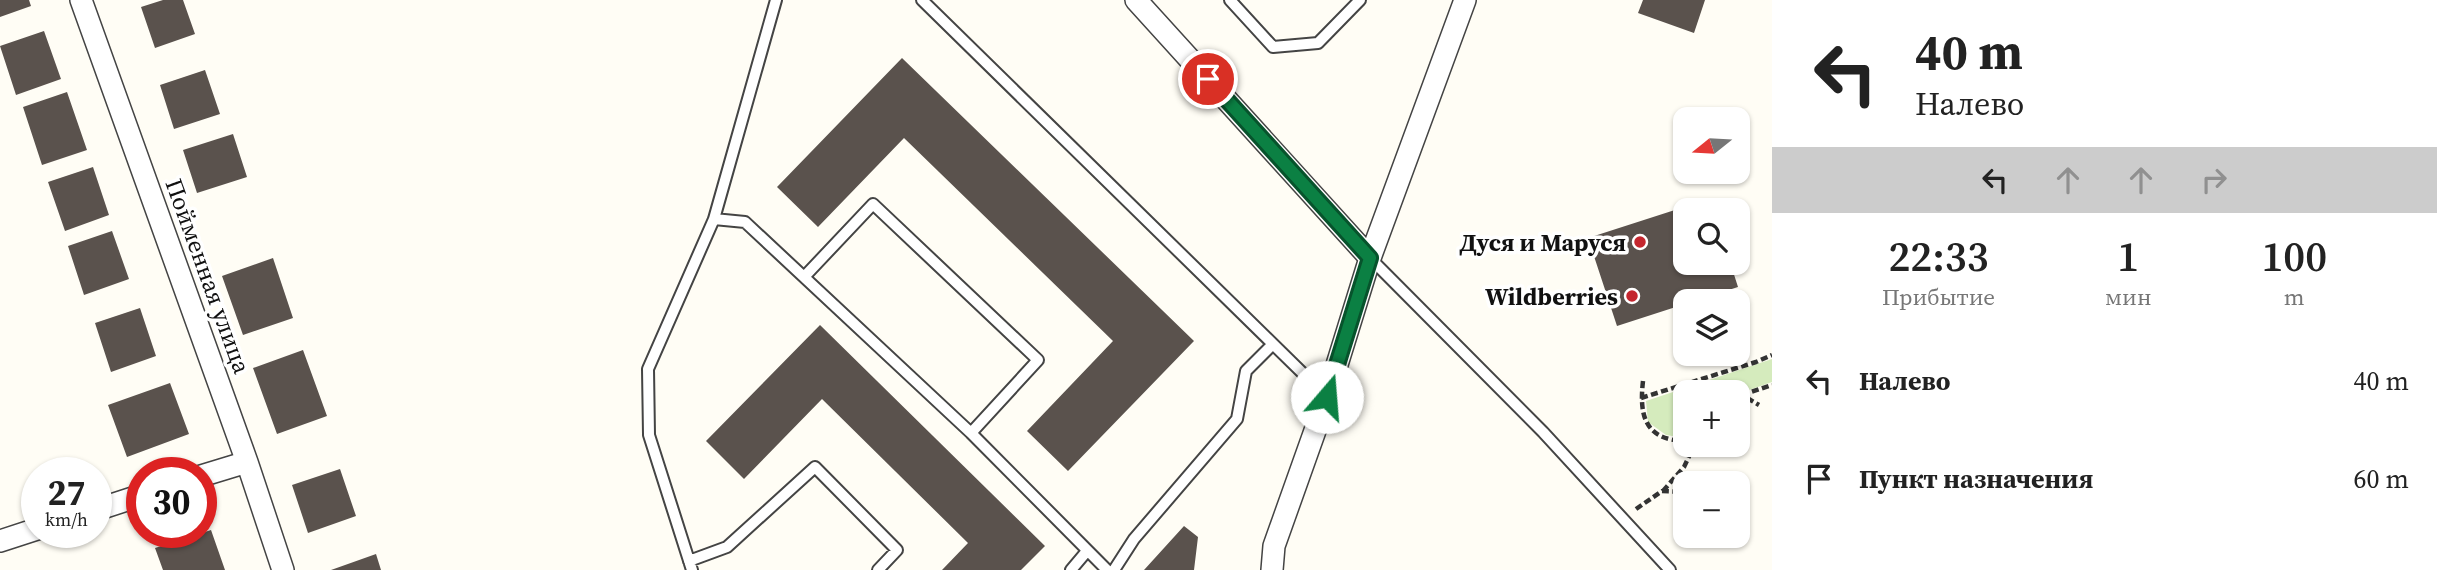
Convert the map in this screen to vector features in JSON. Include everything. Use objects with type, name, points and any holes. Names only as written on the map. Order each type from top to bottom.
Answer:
[{"type":"street","name":"Пойменная улица","points":[[81,0],[284,570]]},
{"type":"street","points":[[1136,0],[1370,258]]},
{"type":"street","points":[[1272,570],[1274,546],[1327,397],[1370,258],[1465,0]]},
{"type":"street","points":[[217,471],[247,462]]},
{"type":"street","points":[[0,541],[21,534]]},
{"type":"lane","points":[[776,0],[714,219],[648,369],[649,435],[691,565],[727,547],[815,467],[897,550],[878,570]]},
{"type":"lane","points":[[922,0],[1327,397]]},
{"type":"lane","points":[[1230,0],[1273,47],[1318,43],[1360,0]]},
{"type":"lane","points":[[804,277],[873,204],[1038,360],[971,433]]},
{"type":"lane","points":[[714,219],[745,222],[971,433],[1107,570]]},
{"type":"lane","points":[[1370,258],[1543,432],[1670,570]]},
{"type":"lane","points":[[1114,570],[1134,539],[1237,419],[1246,371],[1273,344]]},
{"type":"lane","points":[[1071,570],[1087,551]]},
{"type":"path","points":[[1641,398],[1772,355]]},
{"type":"path","points":[[1643,381],[1643,416],[1653,432],[1673,440]]},
{"type":"path","points":[[1750,393],[1772,385]]},
{"type":"path","points":[[1750,401],[1759,405]]},
{"type":"path","points":[[1622,518],[1662,491],[1684,467],[1689,457]]},
{"type":"path","points":[[1662,491],[1673,491]]},
{"type":"green space","points":[[1772,359],[1772,382],[1750,390],[1750,380],[1709,380]]},
{"type":"green space","points":[[1673,392],[1673,436],[1666,435],[1648,422],[1646,401]]},
{"type":"building","points":[[0,0],[29,0],[31,6],[0,17]]},
{"type":"building","points":[[163,0],[183,0],[195,34],[155,48],[141,7]]},
{"type":"building","points":[[1643,0],[1705,0],[1694,33],[1638,13]]},
{"type":"building","points":[[44,31],[61,79],[16,95],[0,46]]},
{"type":"building","points":[[902,58],[1194,341],[1068,471],[1027,431],[1113,341],[904,138],[818,227],[777,187]]},
{"type":"building","points":[[205,70],[220,114],[174,129],[160,85]]},
{"type":"building","points":[[67,92],[87,150],[42,165],[23,107]]},
{"type":"building","points":[[233,134],[247,177],[197,193],[183,150]]},
{"type":"building","points":[[93,167],[109,215],[65,231],[48,182]]},
{"type":"building","points":[[1673,211],[1673,275],[1734,275],[1738,287],[1673,289],[1673,308],[1617,326],[1588,238]]},
{"type":"building","points":[[112,231],[129,279],[84,295],[68,246]]},
{"type":"building","points":[[273,258],[293,318],[243,335],[222,276]]},
{"type":"building","points":[[140,308],[156,356],[111,372],[95,323]]},
{"type":"building","points":[[820,325],[1045,546],[1021,570],[942,570],[968,543],[822,399],[744,479],[706,441]]},
{"type":"building","points":[[303,350],[327,416],[277,434],[253,368]]},
{"type":"building","points":[[170,383],[189,434],[127,457],[108,405]]},
{"type":"building","points":[[340,469],[356,516],[308,533],[292,485]]},
{"type":"building","points":[[1184,526],[1198,537],[1194,570],[1144,570]]},
{"type":"building","points":[[217,547],[225,570],[163,570],[155,548]]},
{"type":"building","points":[[376,554],[381,570],[331,570]]},
{"type":"place","name":"Дуся и Маруся","points":[[1640,242]]},
{"type":"place","name":"Wildberries","points":[[1632,296]]},
{"type":"route","points":[[1208,79],[1370,258],[1327,397]]}]
